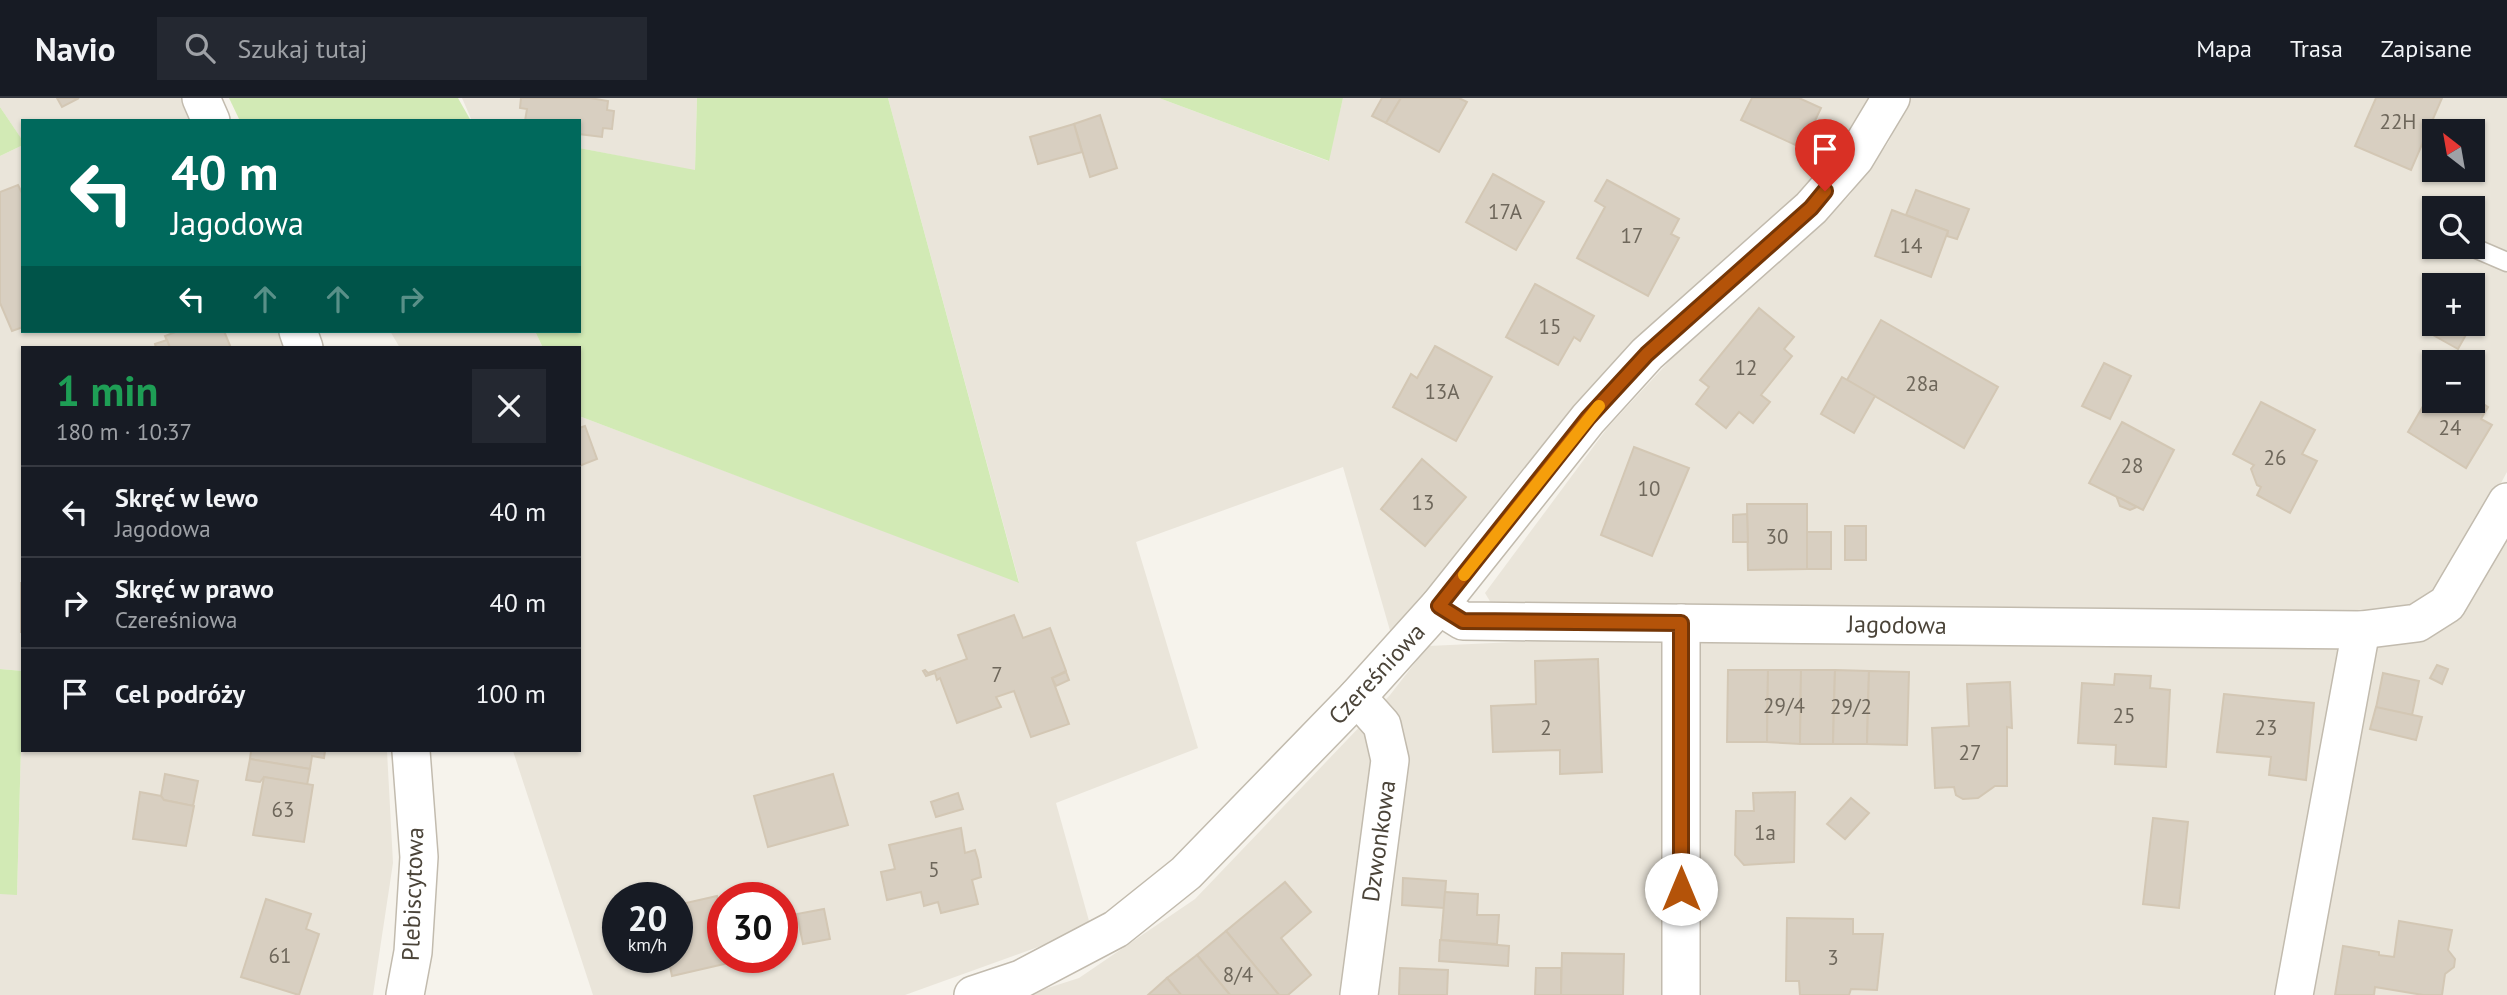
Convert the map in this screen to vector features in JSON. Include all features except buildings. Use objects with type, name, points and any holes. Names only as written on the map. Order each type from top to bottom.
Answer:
[{"type":"street","points":[[201,98],[210,119]]},
{"type":"street","name":"Czereśniowa","points":[[973,995],[1021,979],[1116,929],[1186,873],[1357,697],[1439,606],[1588,418],[1647,354],[1811,208],[1855,158],[1891,98]]},
{"type":"street","name":"Jagodowa","points":[[1439,606],[1463,621],[2361,630],[2417,623],[2446,604],[2507,502]]},
{"type":"street","points":[[1681,623],[1681,995]]},
{"type":"street","points":[[2294,995],[2361,630]]},
{"type":"street","name":"Dzwonkowa","points":[[1357,697],[1382,725],[1390,760],[1359,995]]},
{"type":"street","name":"Plebiscytowa","points":[[405,995],[413,952],[419,857],[411,752]]},
{"type":"lane","points":[[2485,253],[2507,262]]},
{"type":"shaded area","points":[[0,98],[186,98],[195,119],[21,119],[21,138],[0,107]]},
{"type":"shaded area","points":[[462,98],[697,98],[695,171],[581,148],[581,119],[471,119]]},
{"type":"shaded area","points":[[888,98],[1159,98],[1328,161],[1343,98],[1876,98],[1777,227],[1395,648],[1343,467],[1136,542],[1198,748],[1056,803],[1091,928],[905,995],[593,995],[513,752],[581,752],[581,417],[1019,582]]},
{"type":"shaded area","points":[[1910,98],[2507,98],[2507,472],[2445,586],[2423,605],[2357,615],[1497,613],[1485,593],[1608,427],[1688,341],[1849,196],[1888,143]]},
{"type":"shaded area","points":[[21,146],[21,333],[284,333],[289,346],[21,346],[21,671],[0,669],[0,156]]},
{"type":"shaded area","points":[[391,333],[536,333],[542,346],[399,346]]},
{"type":"shaded area","points":[[2507,531],[2507,995],[1026,995],[1079,978],[1195,899],[1390,695],[1428,646],[1651,636],[2329,642],[2435,635]]},
{"type":"shaded area","points":[[21,745],[21,752],[387,752],[393,863],[373,995],[0,995],[0,894],[17,894]]},
{"type":"green space","points":[[229,98],[458,98],[470,119],[239,119]]},
{"type":"green space","points":[[697,98],[888,98],[1019,583],[581,417],[581,346],[542,346],[536,333],[581,333],[581,148],[695,170]]},
{"type":"green space","points":[[1159,98],[1343,98],[1329,161]]},
{"type":"green space","points":[[0,107],[21,138],[21,146],[0,156]]},
{"type":"green space","points":[[0,669],[21,671],[21,746],[17,895],[0,894]]},
{"type":"slow traffic","points":[[1464,575],[1599,406]]},
{"type":"route","points":[[1681,889],[1681,623],[1463,621],[1439,606],[1588,418],[1647,354],[1811,208],[1825,191]]}]
